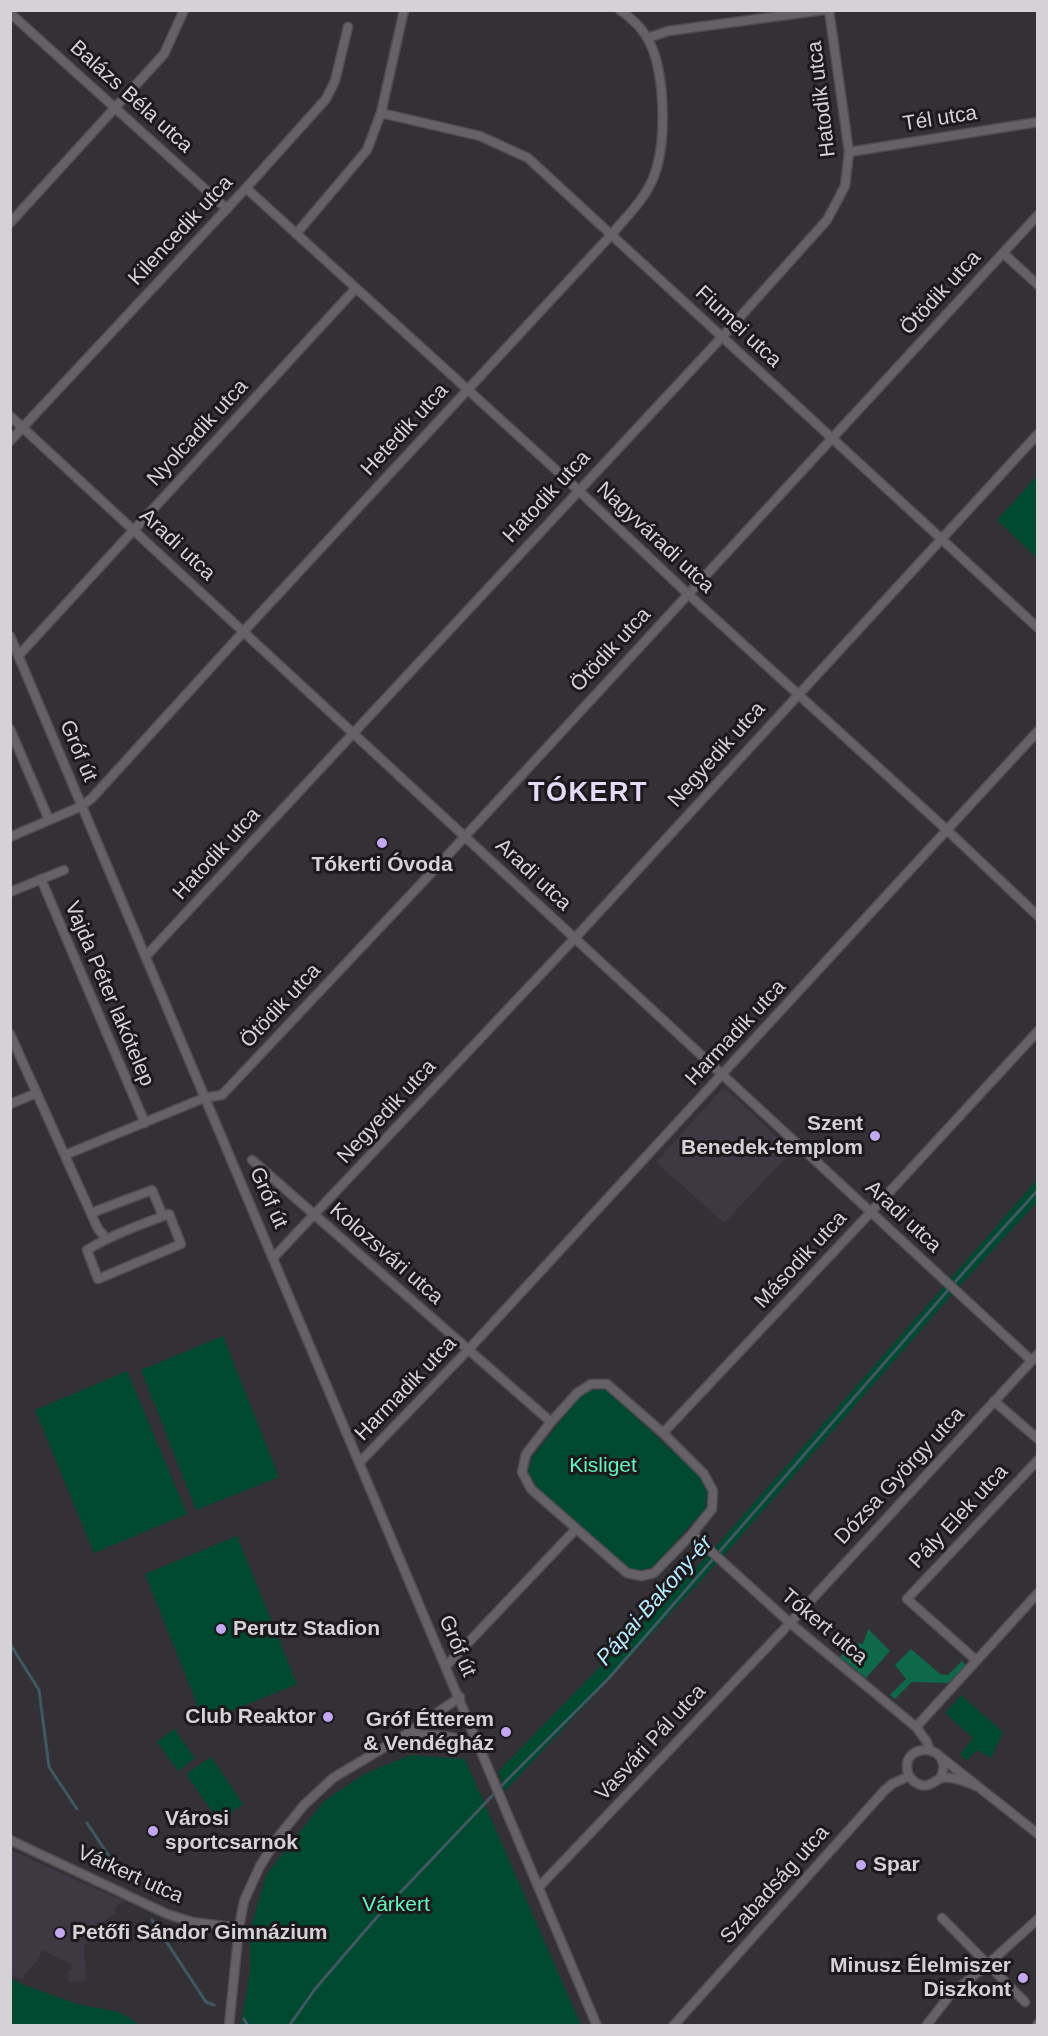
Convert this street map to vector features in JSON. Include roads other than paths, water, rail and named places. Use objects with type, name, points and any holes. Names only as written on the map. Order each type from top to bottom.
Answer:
[{"type":"street","points":[[10,223],[164,54],[184,10]]},
{"type":"street","points":[[296,234],[367,150],[381,113],[404,10]]},
{"type":"street","points":[[620,10],[639,26],[648,38],[668,31],[827,10]]},
{"type":"street","name":"Hatodik utca","points":[[146,956],[722,337],[827,220],[845,186],[849,152],[827,10]]},
{"type":"street","name":"Balázs Béla utca","points":[[10,13],[227,208]]},
{"type":"street","name":"Kilencedik utca","points":[[10,441],[326,99],[335,81],[348,27]]},
{"type":"street","name":"Hetedik utca","points":[[82,806],[92,798],[243,631],[611,235],[642,196],[653,177],[659,159],[663,115],[657,65],[648,38]]},
{"type":"street","name":"Fiumei utca","points":[[381,113],[480,136],[528,158],[1038,628]]},
{"type":"street","name":"Tél utca","points":[[849,152],[1038,122]]},
{"type":"street","name":"Nagyváradi utca","points":[[246,188],[578,490],[1038,916]]},
{"type":"street","name":"Ötödik utca","points":[[204,1098],[222,1095],[465,836],[1038,214]]},
{"type":"street","points":[[1003,253],[1038,285]]},
{"type":"street","name":"Nyolcadik utca","points":[[18,655],[356,288]]},
{"type":"street","name":"Aradi utca","points":[[10,416],[945,1280],[1035,1357]]},
{"type":"street","name":"Negyedik utca","points":[[274,1257],[575,938],[1038,434]]},
{"type":"street","name":"Gróf út","points":[[10,636],[539,1887]]},
{"type":"street","points":[[10,729],[49,820]]},
{"type":"street","name":"Harmadik utca","points":[[360,1462],[468,1350],[1038,731]]},
{"type":"street","points":[[10,837],[82,806]]},
{"type":"street","points":[[10,891],[64,870]]},
{"type":"street","name":"Vajda Péter lakótelep","points":[[41,879],[145,1123]]},
{"type":"street","name":"Második utca","points":[[663,1433],[1038,1031]]},
{"type":"street","points":[[10,1034],[98,1229],[106,1238]]},
{"type":"street","points":[[10,1104],[37,1093]]},
{"type":"street","points":[[65,1155],[204,1098]]},
{"type":"street","name":"Kolozsvári utca","points":[[252,1160],[550,1422]]},
{"type":"street","points":[[91,1213],[152,1190],[163,1216]]},
{"type":"street","points":[[169,1214],[181,1244],[98,1279],[87,1250],[106,1238],[117,1236],[169,1214]]},
{"type":"street","name":"Dózsa György utca","points":[[790,1623],[1035,1357]]},
{"type":"street","points":[[591,1384],[607,1384],[663,1433],[704,1474],[713,1491],[712,1509],[692,1534],[654,1573],[642,1576],[627,1574],[531,1489],[522,1472],[526,1454],[550,1422],[577,1393],[591,1384]]},
{"type":"street","points":[[994,1401],[1038,1439]]},
{"type":"street","name":"Pály Elek utca","points":[[976,1660],[907,1599],[1038,1460]]},
{"type":"street","points":[[446,1666],[576,1529]]},
{"type":"street","name":"Tókert utca","points":[[692,1534],[790,1623],[916,1727],[927,1742],[929,1749],[1038,1834]]},
{"type":"street","points":[[916,1727],[1038,1593]]},
{"type":"street","name":"Vasvári Pál utca","points":[[539,1887],[790,1623]]},
{"type":"street","points":[[229,2025],[244,1901],[260,1866],[279,1836],[304,1804],[333,1778],[405,1735],[460,1697]]},
{"type":"street","points":[[405,1735],[444,1734],[480,1746]]},
{"type":"street","points":[[909,1776],[908,1764],[913,1754],[929,1749]]},
{"type":"street","points":[[939,1755],[944,1767],[940,1779]]},
{"type":"street","name":"Tókert utca","points":[[909,1776],[913,1781],[924,1786],[936,1783],[940,1779],[960,1780],[976,1786]]},
{"type":"street","name":"Szabadság utca","points":[[673,2025],[884,1791],[892,1784],[909,1776]]},
{"type":"street","name":"Várkert utca","points":[[10,1840],[167,1914],[192,1922],[239,1928]]},
{"type":"street","points":[[539,1887],[597,2025]]},
{"type":"street","points":[[942,1918],[1025,2002]]},
{"type":"street","points":[[926,2025],[950,1995],[988,1965],[1038,1919]]},
{"type":"waterway","name":"Pápai-Bakony-ér","points":[[289,2026],[315,1989],[377,1917],[510,1777],[609,1678],[1038,1190]]},
{"type":"waterway","points":[[10,1644],[39,1690],[49,1767],[77,1809]]},
{"type":"waterway","points":[[87,1823],[124,1879]]},
{"type":"waterway","points":[[152,1920],[206,2002],[214,2005]]},
{"type":"waterway","points":[[244,2019],[248,2026]]},
{"type":"place","name":"Tókerti Óvoda","points":[[382,843]]},
{"type":"place","name":"Szent Benedek-templom","points":[[875,1136]]},
{"type":"place","name":"Perutz Stadion","points":[[221,1629]]},
{"type":"place","name":"Club Reaktor","points":[[328,1717]]},
{"type":"place","name":"Gróf Étterem & Vendégház","points":[[506,1732]]},
{"type":"place","name":"Városi sportcsarnok","points":[[153,1831]]},
{"type":"place","name":"Spar","points":[[861,1865]]},
{"type":"place","name":"Petőfi Sándor Gimnázium","points":[[60,1933]]},
{"type":"place","name":"Minusz Élelmiszer Diszkont","points":[[1023,1978]]},
{"type":"district","name":"TÓKERT","points":[[588,794]]},
{"type":"park label","name":"Kisliget","points":[[603,1466]]},
{"type":"park label","name":"Várkert","points":[[396,1905]]}]
